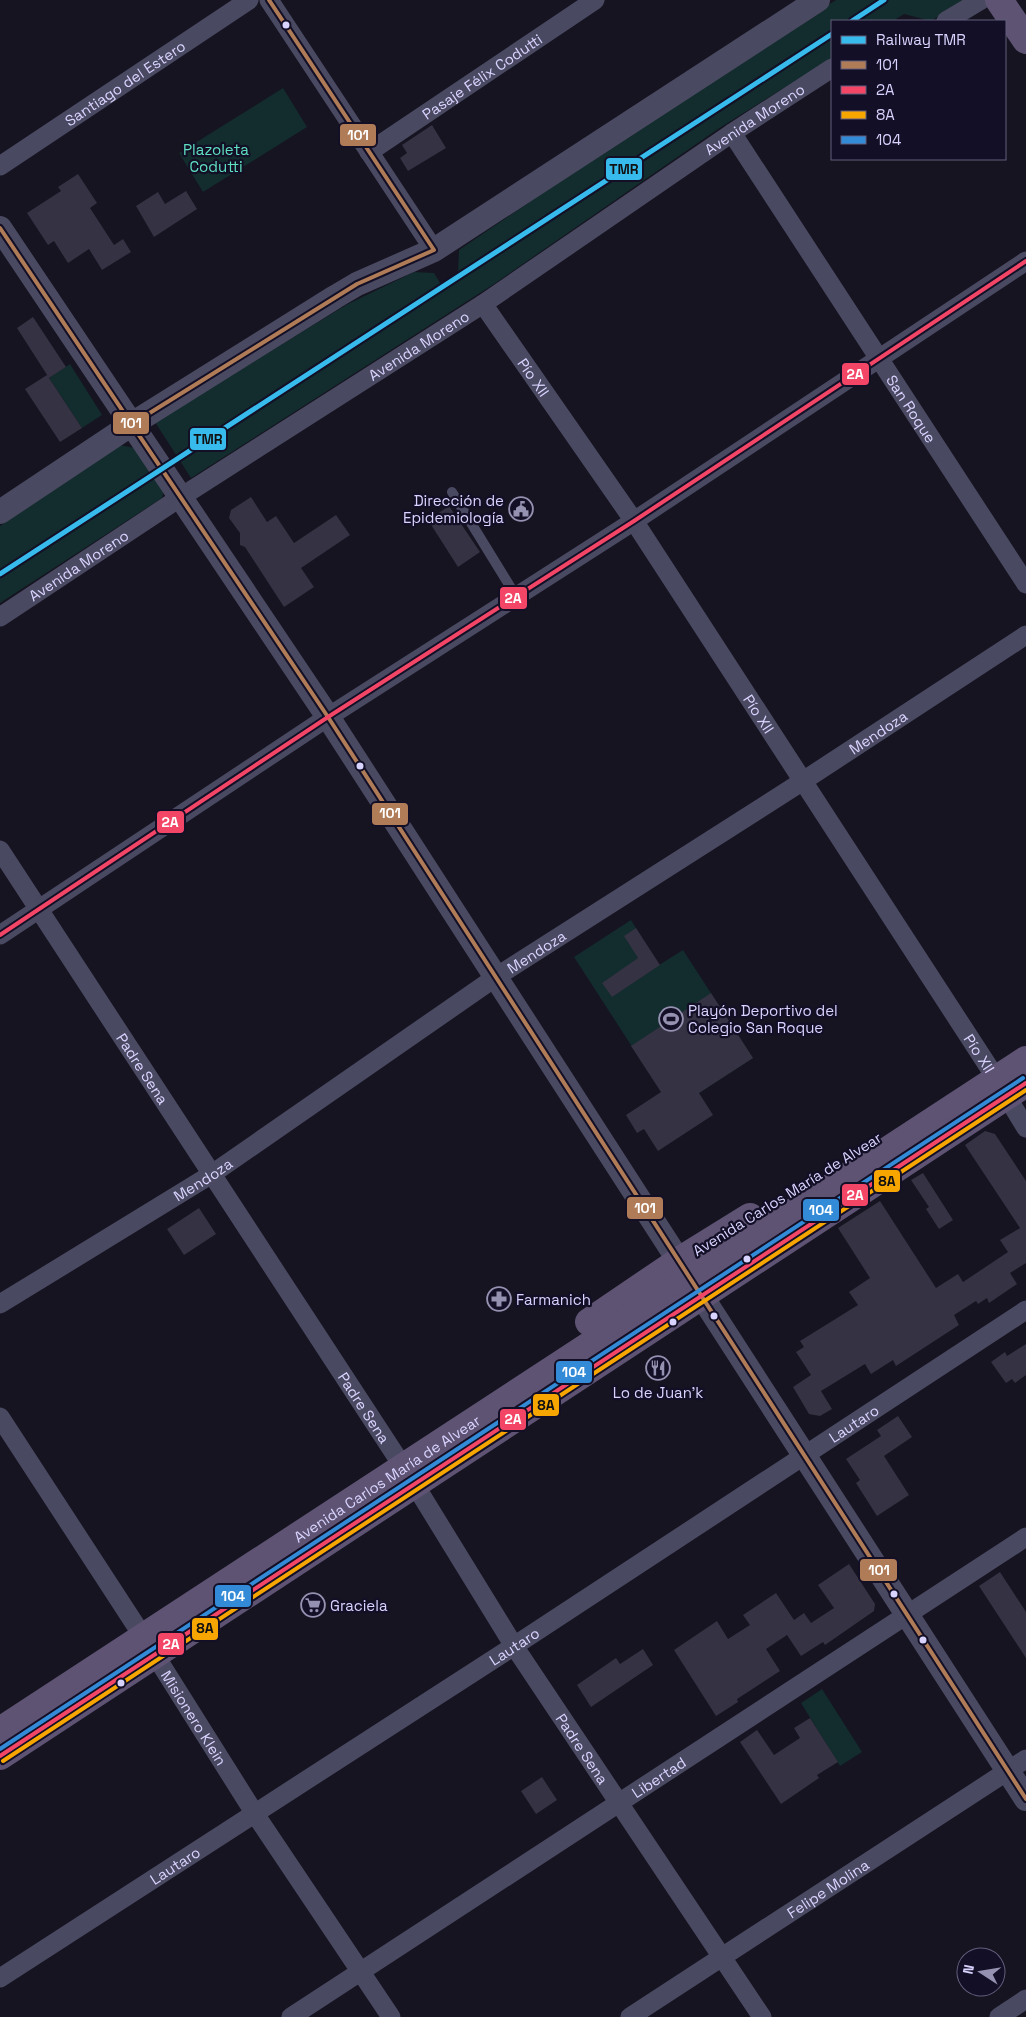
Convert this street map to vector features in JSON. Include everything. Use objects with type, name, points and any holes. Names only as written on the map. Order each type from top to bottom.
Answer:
[{"type":"main road","points":[[999,0],[1026,40]]},
{"type":"main road","name":"Avenida Carlos María de Alvear","points":[[1005,1081],[1026,1045]]},
{"type":"main road","name":"Avenida Carlos María de Alvear","points":[[0,1731],[404,1469],[690,1278],[1005,1081],[1026,1060]]},
{"type":"main road","name":"Avenida Carlos María de Alvear","points":[[0,1712],[144,1639]]},
{"type":"main road","name":"Avenida Carlos María de Alvear","points":[[0,1756],[144,1639]]},
{"type":"street","name":"Santiago del Estero","points":[[0,166],[249,0]]},
{"type":"street","points":[[270,0],[434,250]]},
{"type":"street","name":"Pasaje Félix Codutti","points":[[369,152],[595,0]]},
{"type":"street","points":[[0,512],[132,424],[334,297],[357,284],[434,250],[818,0]]},
{"type":"street","points":[[948,20],[981,0]]},
{"type":"street","name":"Avenida Moreno","points":[[0,617],[181,497],[483,304],[732,133],[831,69]]},
{"type":"street","name":"San Roque","points":[[732,133],[1026,584]]},
{"type":"street","points":[[0,228],[328,717],[906,1614],[1017,1765],[1026,1799]]},
{"type":"street","points":[[0,935],[328,717],[634,521],[1026,262]]},
{"type":"street","name":"Pío XII","points":[[483,304],[634,521],[803,780],[1005,1081],[1026,1128]]},
{"type":"street","name":"Mendoza","points":[[0,1304],[212,1174],[496,977],[1026,635]]},
{"type":"street","name":"Padre Sena","points":[[0,850],[404,1469],[514,1646],[762,2017]]},
{"type":"street","name":"Lautaro","points":[[0,1978],[514,1646],[1026,1310]]},
{"type":"street","name":"Misionero Klein","points":[[0,1417],[255,1814],[391,2017]]},
{"type":"street","name":"Libertad","points":[[291,2017],[1026,1537]]},
{"type":"street","name":"Felipe Molina","points":[[630,2017],[1017,1765]]},
{"type":"street","points":[[999,2017],[1026,1999]]},
{"type":"lane","points":[[452,492],[516,596]]},
{"type":"green space","points":[[836,0],[965,0],[933,20],[904,14],[895,20],[831,20],[831,59],[718,129],[494,284],[191,478],[155,422],[346,305],[414,272],[434,273],[440,283],[458,274],[459,250],[706,82]]},
{"type":"green space","name":"Plazoleta Codutti","points":[[283,88],[307,127],[203,192],[179,153]]},
{"type":"green space","points":[[70,364],[102,415],[82,428],[49,378]]},
{"type":"green space","points":[[120,445],[139,449],[165,485],[162,498],[0,603],[0,526]]},
{"type":"green space","name":"Playón Deportivo del Colegio San Roque","points":[[631,920],[659,965],[683,950],[753,1058],[673,1110],[574,957]]},
{"type":"green space","points":[[822,1689],[862,1752],[840,1766],[801,1703]]},
{"type":"building","points":[[432,125],[446,148],[408,171],[400,158],[407,153],[402,145]]},
{"type":"building","points":[[78,174],[97,203],[90,208],[114,245],[123,239],[131,252],[102,270],[89,249],[68,263],[54,241],[48,245],[27,213],[61,191],[58,187]]},
{"type":"building","points":[[186,191],[197,209],[154,237],[136,206],[158,192],[165,204]]},
{"type":"building","points":[[33,317],[66,367],[49,378],[17,328]]},
{"type":"building","points":[[47,375],[82,428],[60,442],[25,389]]},
{"type":"building","points":[[251,497],[267,522],[276,516],[294,543],[336,515],[350,535],[301,568],[314,587],[284,607],[245,547],[240,545],[240,533],[229,518],[231,510]]},
{"type":"building","points":[[449,506],[480,552],[458,567],[428,520]]},
{"type":"building","points":[[636,928],[660,965],[612,997],[602,983],[638,958],[624,936]]},
{"type":"building","points":[[711,993],[753,1058],[699,1093],[713,1115],[658,1151],[644,1129],[637,1133],[626,1115],[661,1092],[631,1046]]},
{"type":"building","points":[[985,1131],[995,1134],[1026,1181],[1026,1263],[1010,1273],[1017,1284],[989,1303],[987,1298],[978,1304],[976,1301],[954,1315],[959,1325],[896,1366],[893,1360],[871,1374],[865,1364],[821,1391],[832,1409],[820,1416],[809,1414],[793,1387],[811,1375],[796,1352],[804,1347],[800,1341],[858,1305],[849,1292],[870,1278],[838,1228],[880,1201],[936,1288],[958,1274],[963,1282],[1008,1252],[1000,1240],[1020,1228],[965,1145]]},
{"type":"building","points":[[923,1173],[953,1220],[939,1229],[926,1209],[929,1207],[911,1180]]},
{"type":"building","points":[[199,1208],[216,1234],[184,1255],[167,1229]]},
{"type":"building","points":[[1026,1344],[1026,1375],[1015,1383],[1012,1379],[1006,1383],[991,1362],[1005,1352],[1007,1356]]},
{"type":"building","points":[[898,1416],[912,1437],[884,1456],[909,1495],[877,1516],[856,1483],[860,1480],[846,1459],[881,1436],[877,1430]]},
{"type":"building","points":[[849,1564],[875,1604],[874,1611],[825,1645],[823,1642],[801,1656],[787,1635],[766,1649],[780,1671],[737,1699],[738,1702],[716,1716],[674,1650],[717,1621],[728,1639],[750,1625],[743,1615],[776,1593],[794,1620],[804,1613],[811,1623],[834,1608],[818,1585]]},
{"type":"building","points":[[1000,1572],[1026,1612],[1026,1658],[979,1586]]},
{"type":"building","points":[[643,1649],[653,1665],[591,1707],[577,1685],[616,1658],[620,1664]]},
{"type":"building","points":[[810,1718],[838,1762],[817,1775],[819,1778],[781,1804],[740,1742],[757,1730],[774,1755],[800,1738],[794,1728]]},
{"type":"building","points":[[542,1777],[557,1800],[536,1814],[521,1791]]},
{"type":"rail line","name":"TMR","points":[[854,20],[884,0]]},
{"type":"rail line","name":"TMR","points":[[0,574],[831,35]]},
{"type":"transit line","name":"101","points":[[132,424],[357,284],[434,250],[269,0]]},
{"type":"transit line","name":"101","points":[[0,228],[328,717],[1026,1799]]},
{"type":"transit line","name":"2A","points":[[0,935],[328,717],[634,521],[1026,261]]},
{"type":"transit line","name":"104","points":[[0,1749],[1023,1078]]},
{"type":"transit line","name":"2A","points":[[0,1756],[1026,1083]]},
{"type":"transit line","name":"8A","points":[[3,1761],[1026,1090]]},
{"type":"place","name":"Dirección de Epidemiología","points":[[521,509]]},
{"type":"place","name":"Playón Deportivo del Colegio San Roque","points":[[671,1019]]},
{"type":"place","name":"Farmanich","points":[[499,1299]]},
{"type":"place","name":"Lo de Juan'k","points":[[658,1368]]},
{"type":"place","name":"Graciela","points":[[313,1605]]}]
